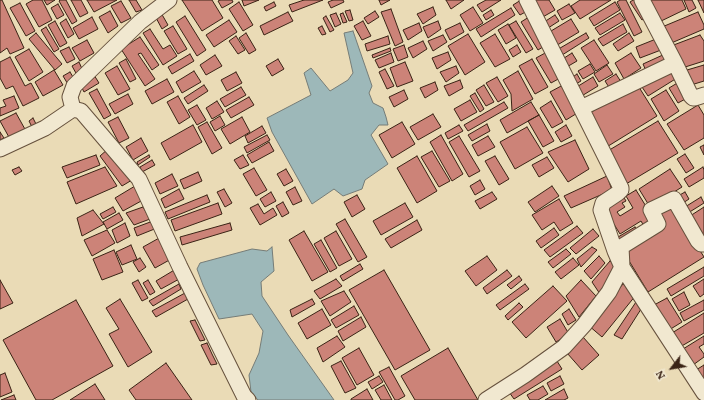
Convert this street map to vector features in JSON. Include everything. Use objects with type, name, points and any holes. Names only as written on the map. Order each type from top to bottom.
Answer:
[{"type":"street","points":[[73,109],[70,97],[74,86],[140,22],[169,0]]},
{"type":"street","points":[[527,0],[621,188],[618,193],[603,203],[601,210],[615,252],[622,266],[704,393]]},
{"type":"street","points":[[642,0],[691,96],[693,98],[703,97]]},
{"type":"street","points":[[581,108],[675,63]]},
{"type":"street","points":[[0,148],[45,128],[73,109],[81,111],[139,179],[243,399]]},
{"type":"street","points":[[486,400],[525,375],[564,347],[584,325],[609,292],[622,266],[621,247],[658,224],[651,210],[673,199],[676,200],[698,241],[704,244]]},
{"type":"water","points":[[353,31],[372,86],[369,93],[373,103],[383,108],[386,117],[388,125],[379,125],[371,135],[388,164],[365,180],[362,189],[343,196],[334,189],[312,204],[272,132],[267,118],[311,95],[304,73],[311,68],[330,91],[348,80],[353,73],[344,33]]},
{"type":"water","points":[[272,247],[274,271],[261,282],[262,296],[334,400],[258,400],[251,392],[249,375],[259,353],[263,331],[252,314],[219,319],[203,285],[197,269],[200,263],[252,249],[267,251]]},
{"type":"building","points":[[0,0],[2,0],[24,48],[10,54],[7,48],[0,53]]},
{"type":"building","points":[[33,0],[42,0],[52,20],[39,27],[26,4]]},
{"type":"building","points":[[44,0],[55,0],[47,5]]},
{"type":"building","points":[[66,0],[77,21],[72,24],[59,1]]},
{"type":"building","points":[[71,0],[81,0],[88,13],[80,17]]},
{"type":"building","points":[[87,0],[117,0],[94,12]]},
{"type":"building","points":[[129,0],[136,0],[142,10],[136,12]]},
{"type":"building","points":[[182,0],[212,0],[223,18],[202,31]]},
{"type":"building","points":[[232,0],[233,2],[222,8],[218,1]]},
{"type":"building","points":[[242,0],[259,0],[244,6]]},
{"type":"building","points":[[304,0],[323,0],[292,12],[289,5]]},
{"type":"building","points":[[333,0],[343,0],[344,2],[331,8],[328,2]]},
{"type":"building","points":[[379,0],[390,0],[381,5]]},
{"type":"building","points":[[446,0],[464,0],[451,9]]},
{"type":"building","points":[[486,0],[501,0],[482,12],[477,5]]},
{"type":"building","points":[[521,0],[529,10],[520,15],[513,5]]},
{"type":"building","points":[[529,0],[549,0],[555,10],[541,18]]},
{"type":"building","points":[[580,0],[611,0],[580,19],[571,6]]},
{"type":"building","points":[[620,0],[626,0],[642,32],[634,36],[617,2]]},
{"type":"building","points":[[633,0],[638,0],[648,16],[642,20],[630,2]]},
{"type":"building","points":[[651,0],[682,0],[686,9],[657,23],[647,2]]},
{"type":"building","points":[[684,0],[692,0],[696,8],[689,12]]},
{"type":"building","points":[[698,0],[704,0],[704,13]]},
{"type":"building","points":[[121,1],[131,18],[121,23],[111,6]]},
{"type":"building","points":[[239,2],[253,25],[243,31],[229,9]]},
{"type":"building","points":[[274,2],[276,6],[266,11],[264,7]]},
{"type":"building","points":[[615,2],[620,10],[594,26],[589,18]]},
{"type":"building","points":[[20,3],[35,31],[26,36],[10,8]]},
{"type":"building","points":[[58,4],[64,15],[57,19],[51,8]]},
{"type":"building","points":[[569,4],[575,13],[562,20],[557,11]]},
{"type":"building","points":[[433,7],[436,15],[423,24],[417,14]]},
{"type":"building","points":[[473,7],[483,23],[470,31],[460,15]]},
{"type":"building","points":[[511,8],[515,15],[481,37],[476,29]]},
{"type":"building","points":[[391,9],[403,42],[395,46],[381,12]]},
{"type":"building","points":[[350,10],[353,20],[349,21],[345,11]]},
{"type":"building","points":[[491,10],[494,15],[486,20],[483,15]]},
{"type":"building","points":[[110,11],[118,26],[108,33],[99,17]]},
{"type":"building","points":[[160,11],[168,25],[162,29],[154,14]]},
{"type":"building","points":[[375,11],[379,17],[368,24],[364,18]]},
{"type":"building","points":[[288,12],[293,21],[264,35],[260,26]]},
{"type":"building","points":[[698,12],[704,25],[704,29],[669,44],[662,27]]},
{"type":"building","points":[[336,13],[341,24],[335,27],[330,15]]},
{"type":"building","points":[[343,13],[347,22],[343,23],[340,14]]},
{"type":"building","points":[[620,13],[625,20],[600,35],[595,28]]},
{"type":"building","points":[[555,15],[559,21],[545,30],[541,24]]},
{"type":"building","points":[[185,16],[206,50],[197,56],[176,22]]},
{"type":"building","points":[[326,16],[334,30],[330,32],[323,18]]},
{"type":"building","points":[[92,17],[98,29],[79,39],[73,28]]},
{"type":"building","points":[[529,17],[546,45],[538,50],[521,22]]},
{"type":"building","points":[[66,19],[74,34],[68,38],[60,23]]},
{"type":"building","points":[[571,19],[579,32],[554,47],[546,34]]},
{"type":"building","points":[[229,20],[237,32],[214,47],[206,35]]},
{"type":"building","points":[[55,21],[67,43],[60,47],[48,25]]},
{"type":"building","points":[[363,21],[371,36],[362,40],[354,26]]},
{"type":"building","points":[[438,21],[441,29],[428,38],[423,27]]},
{"type":"building","points":[[516,21],[533,49],[526,53],[509,25]]},
{"type":"building","points":[[419,23],[422,31],[408,40],[403,30]]},
{"type":"building","points":[[460,23],[464,32],[450,40],[445,30]]},
{"type":"building","points":[[508,24],[516,38],[506,44],[498,30]]},
{"type":"building","points":[[623,24],[627,32],[603,46],[598,39]]},
{"type":"building","points":[[173,26],[187,49],[178,54],[164,31]]},
{"type":"building","points":[[322,26],[326,34],[322,35],[318,28]]},
{"type":"building","points":[[46,27],[59,49],[54,52],[41,30]]},
{"type":"building","points":[[150,29],[163,49],[170,45],[177,56],[163,65],[143,33]]},
{"type":"building","points":[[36,33],[62,64],[55,70],[29,39]]},
{"type":"building","points":[[246,33],[256,50],[249,54],[239,38]]},
{"type":"building","points":[[586,33],[589,38],[559,57],[555,51]]},
{"type":"building","points":[[629,33],[634,41],[618,51],[613,44]]},
{"type":"building","points":[[468,34],[485,62],[465,75],[448,46]]},
{"type":"building","points":[[495,34],[510,59],[495,67],[480,43]]},
{"type":"building","points":[[443,35],[447,42],[433,51],[428,41]]},
{"type":"building","points":[[700,35],[704,41],[704,61],[682,68],[671,46]]},
{"type":"building","points":[[236,36],[245,50],[238,54],[229,41]]},
{"type":"building","points":[[388,36],[390,44],[367,51],[365,44]]},
{"type":"building","points":[[140,37],[159,65],[152,70],[141,53],[138,54],[155,79],[145,86],[121,49]]},
{"type":"building","points":[[656,39],[661,50],[640,58],[636,47]]},
{"type":"building","points":[[87,40],[94,53],[80,61],[72,48]]},
{"type":"building","points":[[594,40],[609,63],[596,71],[581,48]]},
{"type":"building","points":[[423,41],[427,49],[413,58],[408,48]]},
{"type":"building","points":[[404,45],[408,57],[398,61],[393,49]]},
{"type":"building","points":[[517,45],[521,52],[513,57],[509,50]]},
{"type":"building","points":[[69,47],[75,59],[67,63],[60,51]]},
{"type":"building","points":[[390,48],[391,51],[373,58],[372,55]]},
{"type":"building","points":[[29,49],[43,72],[29,81],[15,57]]},
{"type":"building","points":[[448,52],[451,60],[437,69],[432,58]]},
{"type":"building","points":[[547,52],[562,77],[551,83],[536,58]]},
{"type":"building","points":[[391,53],[394,62],[379,68],[375,60]]},
{"type":"building","points":[[572,53],[577,61],[565,68],[561,60]]},
{"type":"building","points":[[631,53],[641,68],[624,79],[615,63]]},
{"type":"building","points":[[190,54],[194,61],[172,74],[168,67]]},
{"type":"building","points":[[665,54],[669,63],[647,73],[643,64]]},
{"type":"building","points":[[215,55],[222,66],[206,75],[200,65]]},
{"type":"building","points":[[10,57],[25,86],[31,83],[39,98],[23,106],[13,86],[6,89],[0,78],[0,62]]},
{"type":"building","points":[[126,59],[136,79],[130,82],[119,63]]},
{"type":"building","points":[[278,59],[284,69],[272,76],[266,66]]},
{"type":"building","points":[[532,59],[548,87],[535,94],[519,66]]},
{"type":"building","points":[[79,62],[83,71],[77,75],[72,66]]},
{"type":"building","points":[[405,62],[413,81],[397,87],[390,68]]},
{"type":"building","points":[[590,64],[595,72],[583,79],[578,71]]},
{"type":"building","points":[[607,65],[613,74],[599,82],[594,74]]},
{"type":"building","points":[[704,65],[704,81],[691,85],[687,70]]},
{"type":"building","points":[[117,66],[130,89],[118,95],[105,73]]},
{"type":"building","points":[[456,66],[459,73],[446,82],[440,72]]},
{"type":"building","points":[[385,69],[394,86],[387,89],[379,72]]},
{"type":"building","points":[[671,69],[677,78],[648,96],[642,87]]},
{"type":"building","points":[[54,70],[63,85],[43,96],[35,82]]},
{"type":"building","points":[[194,71],[201,82],[182,93],[176,82]]},
{"type":"building","points":[[518,71],[533,99],[512,111],[511,94],[503,80]]},
{"type":"building","points":[[70,72],[76,82],[69,86],[63,76]]},
{"type":"building","points":[[236,72],[242,83],[227,91],[221,80]]},
{"type":"building","points":[[577,74],[581,81],[574,85],[570,79]]},
{"type":"building","points":[[616,74],[623,85],[612,92],[605,81]]},
{"type":"building","points":[[94,75],[99,83],[84,92],[80,84]]},
{"type":"building","points":[[497,77],[508,96],[498,102],[486,83]]},
{"type":"building","points":[[593,77],[598,86],[580,97],[575,88]]},
{"type":"building","points":[[167,79],[174,92],[152,104],[145,91]]},
{"type":"building","points":[[460,80],[463,88],[449,96],[444,86]]},
{"type":"building","points":[[435,82],[438,90],[425,98],[420,88]]},
{"type":"building","points":[[679,82],[689,97],[678,103],[669,88]]},
{"type":"building","points":[[637,84],[657,116],[605,148],[585,116]]},
{"type":"building","points":[[204,85],[208,91],[188,104],[184,98]]},
{"type":"building","points":[[484,85],[494,102],[486,106],[476,90]]},
{"type":"building","points":[[563,85],[579,112],[566,120],[550,92]]},
{"type":"building","points":[[241,87],[246,95],[225,107],[220,99]]},
{"type":"building","points":[[97,89],[111,115],[104,119],[89,93]]},
{"type":"building","points":[[404,90],[408,99],[394,107],[389,97]]},
{"type":"building","points":[[666,90],[679,111],[664,121],[651,99]]},
{"type":"building","points":[[475,93],[484,109],[480,112],[470,96]]},
{"type":"building","points":[[128,94],[133,104],[115,114],[109,104]]},
{"type":"building","points":[[14,96],[19,108],[0,116],[0,108],[6,106],[3,100]]},
{"type":"building","points":[[178,96],[190,117],[179,124],[167,102]]},
{"type":"building","points":[[249,97],[254,105],[231,118],[226,110]]},
{"type":"building","points":[[470,100],[477,112],[461,121],[454,109]]},
{"type":"building","points":[[217,101],[224,112],[212,119],[206,108]]},
{"type":"building","points":[[551,101],[563,122],[552,128],[540,108]]},
{"type":"building","points":[[504,102],[508,108],[468,131],[464,125]]},
{"type":"building","points":[[531,102],[539,115],[507,133],[500,120]]},
{"type":"building","points":[[197,105],[206,120],[197,125],[188,110]]},
{"type":"building","points":[[698,105],[704,115],[704,138],[684,150],[667,124]]},
{"type":"building","points":[[16,113],[26,131],[10,139],[0,121]]},
{"type":"building","points":[[433,114],[441,127],[418,140],[410,127]]},
{"type":"building","points":[[539,115],[554,141],[543,147],[528,121]]},
{"type":"building","points":[[220,116],[225,125],[215,131],[210,122]]},
{"type":"building","points":[[118,117],[129,138],[119,143],[108,122]]},
{"type":"building","points":[[242,117],[250,132],[230,144],[221,129]]},
{"type":"building","points":[[33,118],[36,124],[32,127],[29,121]]},
{"type":"building","points":[[658,121],[678,153],[626,184],[606,152]]},
{"type":"building","points":[[207,122],[222,148],[212,154],[198,127]]},
{"type":"building","points":[[402,122],[415,144],[392,158],[379,135]]},
{"type":"building","points":[[487,124],[490,131],[472,141],[468,135]]},
{"type":"building","points":[[193,125],[202,142],[170,160],[161,143]]},
{"type":"building","points":[[459,125],[463,131],[448,139],[445,133]]},
{"type":"building","points":[[566,125],[572,136],[561,142],[555,132]]},
{"type":"building","points":[[262,126],[266,133],[248,143],[245,136]]},
{"type":"building","points":[[527,127],[543,153],[515,169],[500,142]]},
{"type":"building","points":[[0,132],[4,138],[0,140]]},
{"type":"building","points":[[267,135],[270,140],[247,153],[244,147]]},
{"type":"building","points":[[441,135],[463,174],[452,181],[430,142]]},
{"type":"building","points":[[459,136],[480,171],[469,177],[449,142]]},
{"type":"building","points":[[488,136],[495,147],[478,156],[472,145]]},
{"type":"building","points":[[141,138],[148,151],[133,160],[126,147]]},
{"type":"building","points":[[575,140],[589,169],[568,182],[548,152]]},
{"type":"building","points":[[269,142],[274,151],[252,163],[247,155]]},
{"type":"building","points":[[704,145],[704,155],[700,147]]},
{"type":"building","points":[[108,149],[132,180],[122,186],[100,156]]},
{"type":"building","points":[[432,151],[450,181],[439,187],[421,157]]},
{"type":"building","points":[[685,154],[694,168],[686,173],[677,159]]},
{"type":"building","points":[[96,155],[100,165],[67,178],[62,167]]},
{"type":"building","points":[[149,155],[150,157],[138,165],[137,162]]},
{"type":"building","points":[[243,155],[249,165],[240,169],[234,160]]},
{"type":"building","points":[[417,156],[437,191],[417,203],[397,168]]},
{"type":"building","points":[[495,156],[509,179],[499,185],[485,161]]},
{"type":"building","points":[[547,157],[554,168],[539,177],[532,165]]},
{"type":"building","points":[[152,160],[155,165],[142,172],[140,167]]},
{"type":"building","points":[[19,167],[22,171],[15,175],[12,170]]},
{"type":"building","points":[[105,167],[117,186],[76,204],[67,182]]},
{"type":"building","points":[[703,167],[704,178],[689,187],[684,179]]},
{"type":"building","points":[[254,168],[267,190],[256,196],[243,174]]},
{"type":"building","points":[[286,169],[293,181],[284,186],[277,174]]},
{"type":"building","points":[[670,169],[682,187],[650,207],[639,189]]},
{"type":"building","points":[[198,172],[202,181],[184,189],[180,180]]},
{"type":"building","points":[[172,174],[178,186],[160,194],[155,183]]},
{"type":"building","points":[[607,176],[612,190],[571,208],[564,196]]},
{"type":"building","points":[[480,180],[485,189],[475,195],[470,186]]},
{"type":"building","points":[[135,186],[143,200],[123,211],[115,198]]},
{"type":"building","points":[[552,186],[559,196],[535,212],[528,202]]},
{"type":"building","points":[[295,187],[302,201],[293,205],[286,192]]},
{"type":"building","points":[[179,189],[184,199],[165,208],[161,199]]},
{"type":"building","points":[[224,189],[232,203],[225,207],[217,192]]},
{"type":"building","points":[[636,190],[655,221],[645,228],[641,221],[620,234],[604,208],[623,196],[626,201],[622,203],[625,207],[617,212],[620,216],[633,208],[626,196]]},
{"type":"building","points":[[271,192],[276,201],[265,207],[260,199]]},
{"type":"building","points":[[492,192],[497,199],[480,209],[475,201]]},
{"type":"building","points":[[685,192],[689,199],[683,203],[678,196]]},
{"type":"building","points":[[207,195],[210,202],[168,219],[165,212]]},
{"type":"building","points":[[357,195],[365,209],[352,217],[344,202]]},
{"type":"building","points":[[701,197],[704,203],[688,213],[685,207]]},
{"type":"building","points":[[559,199],[573,223],[560,231],[554,222],[542,230],[532,215]]},
{"type":"building","points":[[283,202],[289,213],[282,217],[276,206]]},
{"type":"building","points":[[218,203],[222,214],[175,231],[171,220]]},
{"type":"building","points":[[405,203],[413,217],[381,235],[373,221]]},
{"type":"building","points":[[258,204],[264,214],[273,208],[277,215],[260,225],[250,208]]},
{"type":"building","points":[[671,204],[704,257],[648,292],[623,251]]},
{"type":"building","points":[[113,207],[116,212],[103,219],[100,214]]},
{"type":"building","points":[[143,207],[150,219],[134,225],[126,213]]},
{"type":"building","points":[[704,207],[704,239],[687,218]]},
{"type":"building","points":[[93,210],[104,224],[82,236],[77,218]]},
{"type":"building","points":[[119,213],[123,220],[107,229],[103,222]]},
{"type":"building","points":[[345,219],[367,257],[358,262],[336,224]]},
{"type":"building","points":[[417,220],[422,230],[391,248],[385,239]]},
{"type":"building","points":[[153,221],[157,228],[137,236],[134,228]]},
{"type":"building","points":[[125,223],[130,236],[117,243],[112,230]]},
{"type":"building","points":[[230,223],[232,230],[182,245],[180,237]]},
{"type":"building","points":[[577,226],[583,233],[550,257],[544,250]]},
{"type":"building","points":[[635,227],[637,230],[615,244],[613,240]]},
{"type":"building","points":[[554,228],[559,235],[541,248],[536,241]]},
{"type":"building","points":[[593,229],[599,236],[576,254],[570,248]]},
{"type":"building","points":[[107,230],[115,243],[92,256],[84,240]]},
{"type":"building","points":[[304,231],[328,272],[312,281],[289,240]]},
{"type":"building","points":[[336,231],[352,259],[339,266],[324,238]]},
{"type":"building","points":[[161,237],[173,258],[155,268],[143,247]]},
{"type":"building","points":[[321,240],[337,268],[330,272],[314,244]]},
{"type":"building","points":[[131,245],[137,259],[122,265],[116,252]]},
{"type":"building","points":[[592,247],[597,250],[581,267],[577,259]]},
{"type":"building","points":[[566,249],[571,254],[553,268],[548,262]]},
{"type":"building","points":[[114,250],[123,272],[102,280],[93,259]]},
{"type":"building","points":[[487,256],[497,270],[476,286],[465,271]]},
{"type":"building","points":[[599,256],[605,263],[591,279],[584,271]]},
{"type":"building","points":[[140,258],[146,267],[139,272],[133,262]]},
{"type":"building","points":[[573,258],[579,265],[561,279],[555,272]]},
{"type":"building","points":[[610,261],[619,270],[600,294],[592,282]]},
{"type":"building","points":[[360,264],[363,269],[343,281],[340,276]]},
{"type":"building","points":[[704,267],[704,276],[671,296],[667,289]]},
{"type":"building","points":[[176,269],[181,278],[161,289],[156,281]]},
{"type":"building","points":[[384,270],[430,350],[395,370],[349,290]]},
{"type":"building","points":[[507,270],[512,276],[487,294],[483,288]]},
{"type":"building","points":[[519,276],[522,280],[511,289],[507,285]]},
{"type":"building","points":[[336,279],[342,286],[320,299],[314,291]]},
{"type":"building","points":[[704,279],[704,294],[700,297],[693,286]]},
{"type":"building","points":[[0,280],[13,303],[0,309]]},
{"type":"building","points":[[138,280],[148,298],[142,301],[132,283]]},
{"type":"building","points":[[148,280],[155,292],[150,295],[143,283]]},
{"type":"building","points":[[581,280],[596,296],[579,317],[566,296]]},
{"type":"building","points":[[179,284],[181,289],[153,306],[149,301]]},
{"type":"building","points":[[525,284],[529,289],[500,310],[496,305]]},
{"type":"building","points":[[623,284],[636,295],[602,337],[588,325]]},
{"type":"building","points":[[553,286],[567,301],[526,338],[512,322]]},
{"type":"building","points":[[344,291],[351,302],[330,316],[321,301]]},
{"type":"building","points":[[684,292],[690,305],[679,311],[672,299]]},
{"type":"building","points":[[185,293],[188,299],[156,317],[152,311]]},
{"type":"building","points":[[667,298],[682,322],[669,330],[654,305]]},
{"type":"building","points":[[120,299],[152,352],[128,367],[109,334],[119,329],[106,308]]},
{"type":"building","points":[[312,299],[315,304],[292,317],[290,310]]},
{"type":"building","points":[[76,300],[113,366],[52,400],[36,400],[3,340]]},
{"type":"building","points":[[704,300],[704,310],[684,321],[680,313]]},
{"type":"building","points":[[636,302],[643,306],[622,339],[614,335]]},
{"type":"building","points":[[519,303],[523,307],[508,320],[505,316]]},
{"type":"building","points":[[354,306],[359,315],[336,328],[331,320]]},
{"type":"building","points":[[322,309],[331,325],[307,339],[298,323]]},
{"type":"building","points":[[569,309],[576,320],[568,325],[562,314]]},
{"type":"building","points":[[704,313],[704,333],[680,347],[672,333]]},
{"type":"building","points":[[361,317],[366,327],[343,341],[338,331]]},
{"type":"building","points":[[560,319],[569,334],[556,342],[547,327]]},
{"type":"building","points":[[195,320],[205,340],[200,341],[190,321]]},
{"type":"building","points":[[337,336],[345,347],[323,362],[317,348]]},
{"type":"building","points":[[704,336],[704,344],[699,347],[704,354],[704,357],[693,365],[683,349]]},
{"type":"building","points":[[583,337],[599,355],[582,370],[567,353]]},
{"type":"building","points":[[207,343],[217,364],[211,365],[201,345]]},
{"type":"building","points":[[359,348],[374,375],[357,385],[342,358]]},
{"type":"building","points":[[448,348],[478,400],[415,400],[401,376]]},
{"type":"building","points":[[341,361],[356,388],[345,393],[331,366]]},
{"type":"building","points":[[557,361],[562,369],[514,399],[509,392]]},
{"type":"building","points":[[166,363],[192,400],[136,400],[129,390]]},
{"type":"building","points":[[704,365],[704,383],[696,370]]},
{"type":"building","points":[[389,367],[405,396],[398,400],[395,400],[379,372]]},
{"type":"building","points":[[5,373],[12,392],[0,397],[0,375]]},
{"type":"building","points":[[379,376],[383,382],[372,389],[368,382]]},
{"type":"building","points":[[560,376],[564,384],[551,391],[547,383]]},
{"type":"building","points":[[95,384],[105,400],[70,400]]},
{"type":"building","points":[[384,385],[392,400],[381,400],[375,390]]},
{"type":"building","points":[[543,386],[548,394],[538,400],[530,400],[527,395]]},
{"type":"building","points":[[367,389],[373,400],[351,400],[351,399]]},
{"type":"building","points":[[564,389],[568,398],[564,400],[545,400]]},
{"type":"building","points":[[14,395],[16,400],[1,400]]}]
